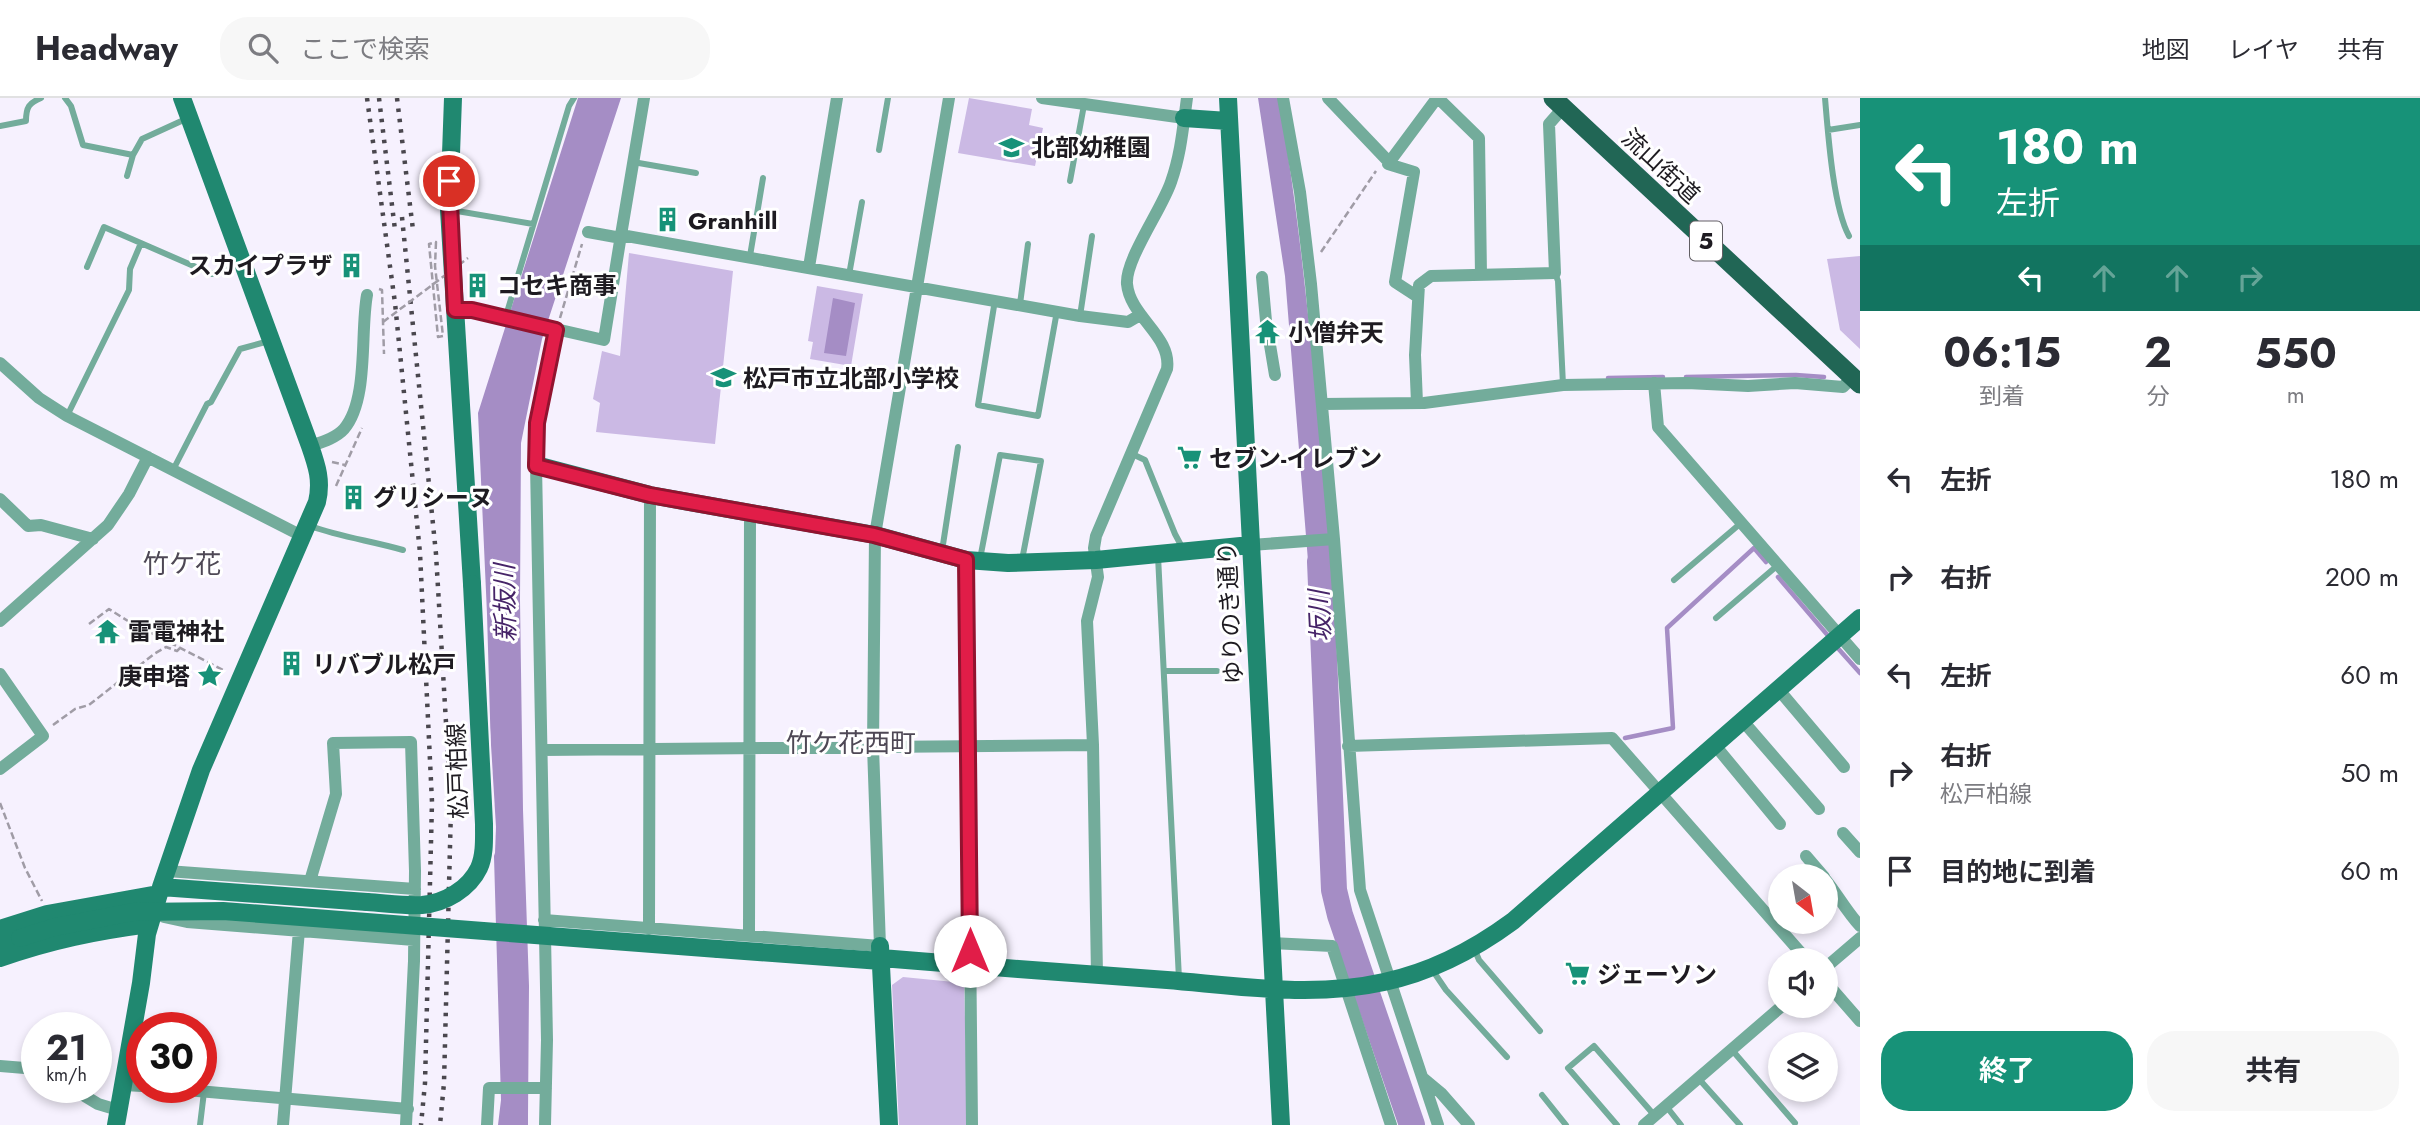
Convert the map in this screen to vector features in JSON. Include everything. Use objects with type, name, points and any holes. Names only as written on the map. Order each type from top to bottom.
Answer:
[{"type":"main road","name":"流山街道","points":[[1558,103],[1856,380]]},
{"type":"street","points":[[140,1012],[150,919],[201,770],[319,491],[319,472],[310,446],[182,98]]},
{"type":"street","name":"松戸柏線","points":[[0,929],[162,884],[367,902],[420,905],[436,903],[454,895],[472,878],[479,867],[483,855],[484,824],[449,209],[453,98]]},
{"type":"street","points":[[455,310],[472,310],[604,340],[644,98]]},
{"type":"street","points":[[809,267],[837,98]]},
{"type":"street","points":[[889,1125],[873,747],[874,535],[949,98]]},
{"type":"street","points":[[1042,98],[1184,118],[1228,121]]},
{"type":"street","points":[[1097,975],[1093,745],[1087,621],[1098,577],[1094,548],[1130,453],[1167,369],[1166,350],[1134,307],[1127,286],[1128,271],[1170,185],[1182,141],[1187,98]]},
{"type":"street","name":"ゆりのき通り","points":[[1228,98],[1281,1125]]},
{"type":"street","points":[[1283,98],[1300,191],[1322,404],[1360,890],[1387,981],[1438,1125]]},
{"type":"street","points":[[1388,163],[1437,98],[1479,138],[1481,275]]},
{"type":"street","points":[[1335,101],[1388,163],[1414,172],[1395,282],[1418,297]]},
{"type":"street","points":[[1417,403],[1415,355],[1419,285],[1431,276],[1555,273],[1549,124],[1558,103]]},
{"type":"street","points":[[588,232],[750,256],[1080,316],[1128,323],[1140,315]]},
{"type":"street","points":[[1262,277],[1275,375]]},
{"type":"street","points":[[310,446],[346,428],[353,411],[363,376],[367,295]]},
{"type":"street","points":[[545,1125],[547,1088],[536,466],[537,423],[554,330]]},
{"type":"street","points":[[0,363],[39,398],[67,416],[173,470],[304,530]]},
{"type":"street","points":[[1322,404],[1417,403],[1563,385],[1654,383],[1748,386],[1795,383],[1843,387],[1856,380]]},
{"type":"street","points":[[1654,383],[1658,427],[1860,659]]},
{"type":"street","points":[[0,621],[116,516],[148,457]]},
{"type":"street","points":[[536,466],[650,495],[874,535],[973,561],[1021,563],[1096,560],[1332,539]]},
{"type":"street","points":[[649,929],[650,495]]},
{"type":"street","points":[[0,499],[28,526],[41,525],[93,539]]},
{"type":"street","points":[[749,936],[750,514]]},
{"type":"street","points":[[972,1125],[969,747],[973,561]]},
{"type":"street","points":[[544,920],[749,936],[970,965],[1275,989],[1348,988],[1387,981],[1431,967],[1473,946],[1513,920],[1860,618]]},
{"type":"street","points":[[0,674],[43,736],[0,769]]},
{"type":"street","points":[[1778,689],[1844,766]]},
{"type":"street","points":[[1742,720],[1819,809]]},
{"type":"street","points":[[1348,746],[1612,738],[1797,948]]},
{"type":"street","points":[[310,881],[336,794],[333,743],[411,742],[415,889],[406,1125]]},
{"type":"street","points":[[1714,744],[1780,824]]},
{"type":"street","points":[[542,750],[1093,745]]},
{"type":"street","points":[[1843,833],[1860,852]]},
{"type":"street","points":[[1806,856],[1813,864]]},
{"type":"street","points":[[162,884],[310,881],[415,889]]},
{"type":"street","points":[[1838,894],[1845,909],[1860,926]]},
{"type":"street","points":[[0,945],[68,924],[133,912],[223,911],[718,949],[881,955]]},
{"type":"street","points":[[0,958],[88,932],[150,919],[414,940]]},
{"type":"street","points":[[283,1125],[299,930]]},
{"type":"street","points":[[1838,957],[1860,938]]},
{"type":"street","points":[[1271,943],[1332,946],[1391,1125]]},
{"type":"street","points":[[1838,996],[1860,1021]]},
{"type":"street","points":[[1644,1125],[1768,1018]]},
{"type":"street","points":[[0,1066],[21,1068]]},
{"type":"street","points":[[1422,1078],[1441,1093],[1469,1125]]},
{"type":"street","points":[[487,1125],[489,1088],[547,1088]]},
{"type":"street","points":[[217,1094],[408,1109]]},
{"type":"street","points":[[96,1103],[117,1117],[126,1099]]},
{"type":"lane","points":[[0,126],[26,121],[26,109],[31,102],[41,98]]},
{"type":"lane","points":[[65,98],[71,106],[83,145],[133,155]]},
{"type":"lane","points":[[506,319],[569,106],[574,98]]},
{"type":"lane","points":[[879,150],[888,98]]},
{"type":"lane","points":[[1825,98],[1836,190],[1849,236]]},
{"type":"lane","points":[[1070,181],[1084,105]]},
{"type":"lane","points":[[127,176],[133,155],[142,139],[190,118]]},
{"type":"lane","points":[[1828,130],[1860,125]]},
{"type":"lane","points":[[633,162],[696,173]]},
{"type":"lane","points":[[750,256],[763,178]]},
{"type":"lane","points":[[849,275],[862,202]]},
{"type":"lane","points":[[449,209],[533,224]]},
{"type":"lane","points":[[87,267],[104,227],[212,274],[243,263]]},
{"type":"lane","points":[[1080,316],[1092,236]]},
{"type":"lane","points":[[67,416],[130,290],[130,269],[141,243]]},
{"type":"lane","points":[[1020,304],[1028,244]]},
{"type":"lane","points":[[1555,273],[1558,281],[1563,385]]},
{"type":"lane","points":[[995,300],[978,405],[1038,416],[1057,311]]},
{"type":"lane","points":[[173,470],[207,404],[211,402],[240,349],[271,341]]},
{"type":"lane","points":[[942,553],[958,447]]},
{"type":"lane","points":[[1130,453],[1145,460],[1184,551]]},
{"type":"lane","points":[[973,561],[1000,455],[1041,461],[1021,563]]},
{"type":"lane","points":[[1674,580],[1743,522]]},
{"type":"lane","points":[[304,530],[369,540],[403,550]]},
{"type":"lane","points":[[1158,554],[1179,981]]},
{"type":"lane","points":[[1716,618],[1778,565]]},
{"type":"lane","points":[[1164,671],[1217,671]]},
{"type":"lane","points":[[1473,946],[1479,960],[1540,1031]]},
{"type":"lane","points":[[1431,967],[1446,990],[1507,1057]]},
{"type":"lane","points":[[1617,1125],[1568,1068],[1594,1046],[1654,1116]]},
{"type":"lane","points":[[1732,1050],[1795,1123]]},
{"type":"lane","points":[[1699,1078],[1740,1125]]},
{"type":"lane","points":[[1542,1095],[1565,1125]]},
{"type":"lane","points":[[200,1125],[203,1103]]},
{"type":"lane","points":[[1666,1106],[1681,1125]]},
{"type":"path","points":[[1308,262],[1322,251],[1377,169],[1388,163]]},
{"type":"path","points":[[554,330],[584,237],[588,232]]},
{"type":"path","points":[[431,284],[429,244],[436,242]]},
{"type":"path","points":[[384,354],[383,322],[468,258]]},
{"type":"path","points":[[336,486],[366,419]]},
{"type":"path","points":[[327,461],[345,465]]},
{"type":"path","points":[[89,624],[109,609],[180,649],[232,674]]},
{"type":"path","points":[[58,721],[75,709],[89,705],[166,647],[177,651],[180,649]]},
{"type":"path","points":[[0,803],[9,830],[47,914]]},
{"type":"shaded area","points":[[969,98],[1032,109],[1029,125],[1043,128],[1035,166],[958,153]]},
{"type":"shaded area","points":[[629,253],[733,271],[715,444],[596,432],[600,403],[593,399],[602,351],[620,356]]},
{"type":"shaded area","points":[[1860,256],[1860,349],[1840,330],[1827,259]]},
{"type":"shaded area","points":[[817,286],[863,294],[851,366],[810,359],[813,342],[808,341]]},
{"type":"shaded area","points":[[903,977],[964,983],[968,1125],[899,1125],[892,985]]},
{"type":"water","name":"新坂川","points":[[578,98],[621,98],[542,339],[521,443],[520,600],[529,986],[528,1125],[498,1125],[501,1100],[487,614],[478,413]]},
{"type":"water","points":[[1258,98],[1279,98],[1289,160],[1311,347],[1334,597],[1311,598],[1285,276]]},
{"type":"water","points":[[833,298],[855,303],[846,356],[824,353]]},
{"type":"pier","points":[[483,613],[496,827],[495,853],[489,870]]},
{"type":"waterway","points":[[1608,378],[1663,377]]},
{"type":"waterway","points":[[1686,377],[1824,377]]},
{"type":"waterway","points":[[1625,738],[1673,728],[1667,628],[1754,548],[1766,562]]},
{"type":"waterway","name":"坂川","points":[[1320,562],[1334,890],[1340,915],[1412,1125]]},
{"type":"waterway","points":[[1778,577],[1830,638]]},
{"type":"waterway","points":[[1835,645],[1860,673]]},
{"type":"railway","points":[[367,98],[395,303],[420,553],[432,802],[425,1083],[421,1125]]},
{"type":"railway","points":[[379,98],[395,230]]},
{"type":"railway","points":[[397,98],[413,230]]},
{"type":"railway","points":[[402,217],[436,554],[451,807],[444,1083],[440,1125]]},
{"type":"place","name":"北部幼稚園","points":[[1011,147]]},
{"type":"place","name":"Granhill","points":[[668,220]]},
{"type":"place","name":"スカイプラザ","points":[[352,265]]},
{"type":"place","name":"コセキ商事","points":[[477,285]]},
{"type":"place","name":"小僧弁天","points":[[1268,332]]},
{"type":"place","name":"松戸市立北部小学校","points":[[723,378]]},
{"type":"place","name":"セブン-イレブン","points":[[1189,458]]},
{"type":"place","name":"グリシーヌ","points":[[353,497]]},
{"type":"place","name":"雷電神社","points":[[108,631]]},
{"type":"place","name":"リバブル松戸","points":[[292,664]]},
{"type":"place","name":"庚申塔","points":[[210,676]]},
{"type":"place","name":"ジェーソン","points":[[1577,974]]},
{"type":"district","name":"竹ケ花","points":[[182,564]]},
{"type":"district","name":"竹ケ花西町","points":[[851,743]]},
{"type":"route","points":[[449,181],[455,310],[472,310],[556,330],[537,423],[536,466],[650,495],[874,535],[966,560],[970,951]]}]
